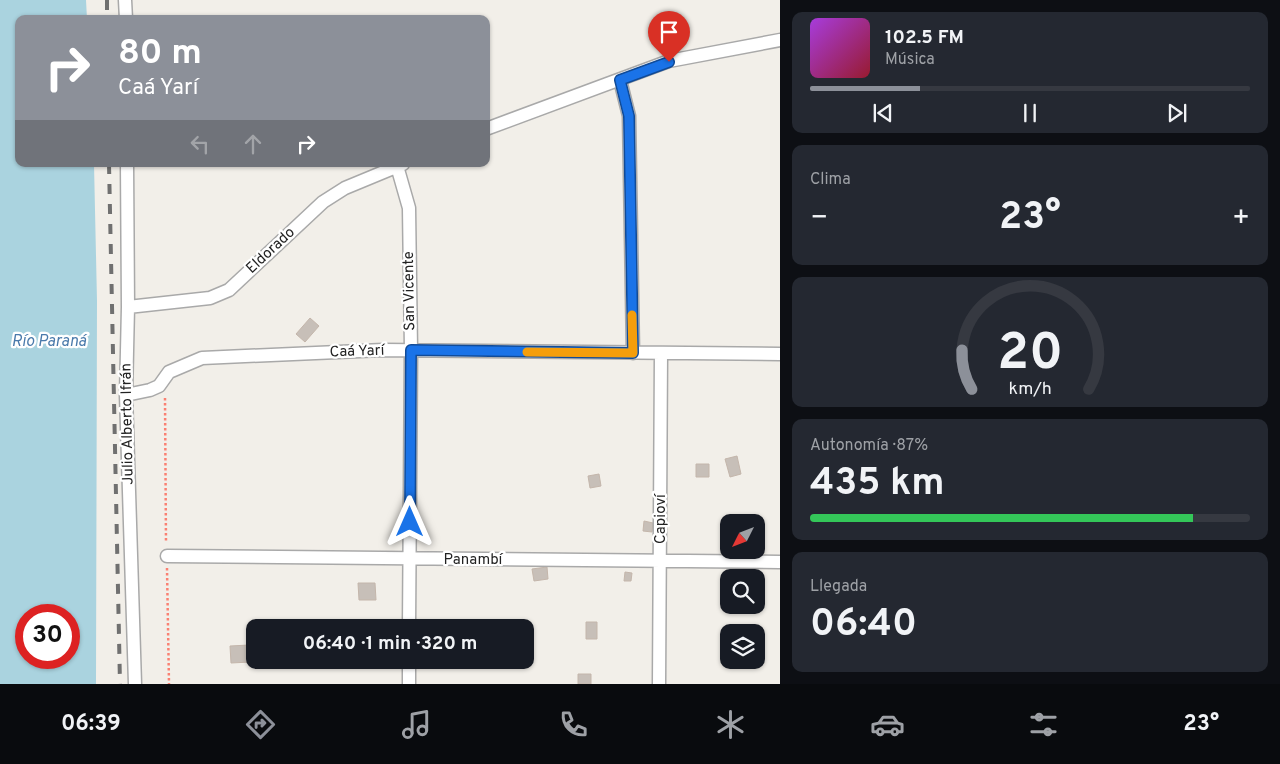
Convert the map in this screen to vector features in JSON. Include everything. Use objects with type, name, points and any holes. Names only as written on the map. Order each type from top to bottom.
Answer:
[{"type":"street","points":[[125,0],[126,15]]},
{"type":"street","points":[[490,128],[669,62],[780,40]]},
{"type":"street","points":[[620,80],[629,116],[633,353]]},
{"type":"street","name":"Julio Alberto Ifrán","points":[[127,167],[128,307],[126,395],[135,684]]},
{"type":"street","name":"Eldorado","points":[[128,307],[210,298],[229,290],[323,202],[346,188],[395,167]]},
{"type":"street","name":"San Vicente","points":[[400,167],[409,208],[411,350],[410,619]]},
{"type":"street","name":"Caá Yarí","points":[[126,395],[159,386],[169,372],[202,358],[411,350],[780,354]]},
{"type":"street","name":"Capioví","points":[[659,684],[661,353]]},
{"type":"street","name":"Panambí","points":[[167,556],[410,560],[780,562]]},
{"type":"street","points":[[409,669],[409,684]]},
{"type":"path","points":[[165,378],[169,684]]},
{"type":"water","name":"Río Paraná","points":[[0,0],[86,0],[87,15],[15,15],[15,167],[94,167],[97,301],[96,684],[0,684]]},
{"type":"building","points":[[310,318],[319,326],[305,342],[296,334]]},
{"type":"building","points":[[737,456],[741,474],[730,477],[725,459]]},
{"type":"building","points":[[696,464],[709,464],[709,477],[696,477]]},
{"type":"building","points":[[599,474],[601,486],[590,488],[588,476]]},
{"type":"building","points":[[644,521],[653,523],[652,532],[643,531]]},
{"type":"building","points":[[547,567],[548,579],[534,581],[532,569]]},
{"type":"building","points":[[625,572],[632,573],[631,581],[624,581]]},
{"type":"building","points":[[358,583],[375,583],[376,600],[359,600]]},
{"type":"building","points":[[586,622],[597,622],[597,639],[586,639]]},
{"type":"building","points":[[246,645],[246,662],[231,663],[230,646]]},
{"type":"building","points":[[578,674],[591,674],[591,684],[578,684]]},
{"type":"railway","points":[[107,0],[107,15]]},
{"type":"railway","points":[[109,167],[120,684]]},
{"type":"slow traffic","points":[[527,352],[633,353],[632,315]]},
{"type":"route","points":[[410,522],[411,350],[633,353],[629,116],[620,80],[669,62]]}]
